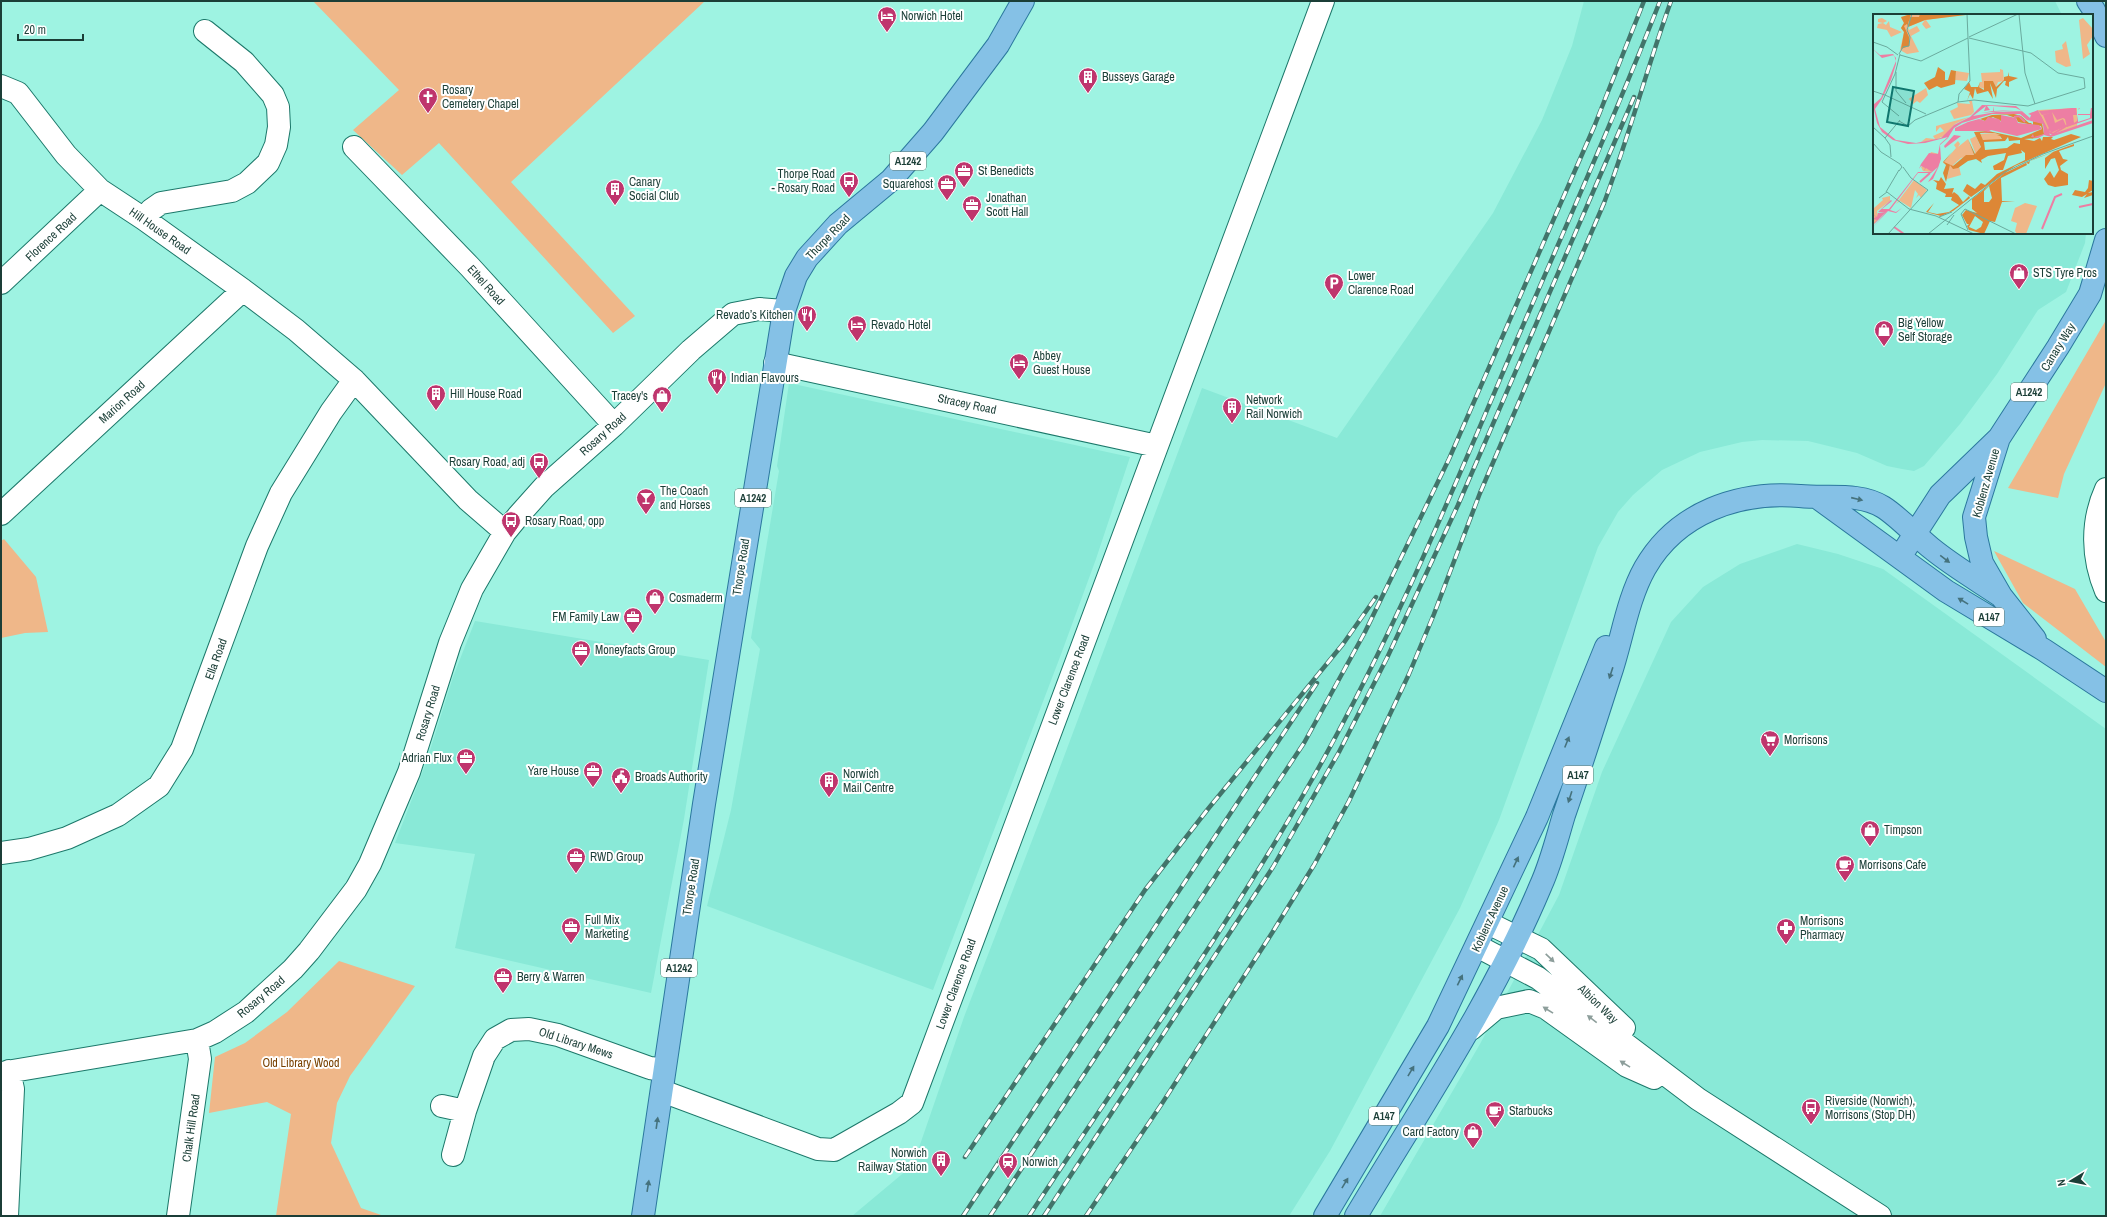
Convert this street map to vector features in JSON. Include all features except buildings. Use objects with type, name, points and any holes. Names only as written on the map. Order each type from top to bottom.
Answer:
[{"type":"main road","name":"Thorpe Road","points":[[643,1216],[723,685],[784,311],[796,276],[807,258],[838,224],[891,180],[933,132],[998,45],[1023,1]]},
{"type":"main road","points":[[2088,1],[2094,10],[2106,36]]},
{"type":"main road","name":"Canary Way","points":[[1915,535],[1940,495],[1999,438],[2058,347],[2090,294],[2106,240]]},
{"type":"main road","name":"Koblenz Avenue","points":[[1999,438],[1974,517],[1976,536],[1982,562],[2001,596],[2044,650]]},
{"type":"main road","name":"Koblenz Avenue","points":[[1356,1216],[1471,1029],[1542,884],[1619,648],[1629,609],[1646,567],[1670,536],[1692,518],[1718,505],[1748,498],[1776,494],[1818,498],[1853,497],[1882,507],[1948,562],[2001,596]]},
{"type":"main road","name":"Koblenz Avenue","points":[[1818,498],[1946,591],[2044,650],[2106,691]]},
{"type":"main road","name":"A1242","points":[[1900,557],[1915,535]]},
{"type":"main road","name":"Koblenz Avenue","points":[[1325,1216],[1438,1026],[1537,817],[1607,644],[1629,609]]},
{"type":"street","name":"Lower Clarence Road","points":[[663,1080],[818,1149],[834,1150],[899,1114],[912,1103],[1323,1]]},
{"type":"street","points":[[144,219],[151,210],[161,203],[232,191],[247,183],[268,163],[276,145],[279,127],[278,107],[274,95],[244,62],[205,31]]},
{"type":"street","name":"Hill House Road","points":[[1,85],[18,93],[66,155],[100,190],[144,219],[243,290],[296,330],[354,380],[468,500],[505,532]]},
{"type":"street","name":"Ethel Road","points":[[354,148],[470,267],[614,425]]},
{"type":"street","name":"Florence Road","points":[[1,283],[100,190]]},
{"type":"street","name":"Marion Road","points":[[1,514],[243,290]]},
{"type":"street","name":"Rosary Road","points":[[5,1072],[197,1040],[215,1032],[246,1012],[293,969],[309,952],[359,883],[370,864],[409,772],[450,642],[472,589],[505,532],[544,487],[614,425],[691,350],[733,314],[759,309],[784,311]]},
{"type":"street","name":"Stracey Road","points":[[775,363],[1157,446]]},
{"type":"street","name":"Ella Road","points":[[1,853],[28,849],[67,838],[118,815],[159,786],[182,749],[257,546],[280,493],[331,412],[354,380]]},
{"type":"street","points":[[2106,489],[2094,533],[2096,560],[2106,590]]},
{"type":"street","name":"Albion Way","points":[[1488,923],[1541,949],[1698,1099]]},
{"type":"street","name":"Albion Way","points":[[1477,946],[1538,978],[1698,1099],[1880,1216]]},
{"type":"street","name":"Albion Way","points":[[1471,1029],[1496,1008],[1529,1001],[1546,1008],[1627,1066],[1698,1099]]},
{"type":"street","name":"Old Library Mews","points":[[453,1155],[465,1111],[484,1056],[495,1039],[511,1030],[529,1028],[558,1035],[650,1068],[663,1080]]},
{"type":"street","name":"Chalk Hill Road","points":[[178,1216],[200,1058],[197,1040]]},
{"type":"street","points":[[5,1072],[12,1089],[7,1216]]},
{"type":"street","points":[[442,1106],[465,1111]]},
{"type":"shaded area","points":[[1584,1],[2055,1],[2062,14],[1873,14],[1873,234],[2086,234],[2085,243],[2066,292],[2038,310],[1997,374],[1960,424],[1924,466],[1914,471],[1887,466],[1857,453],[1808,441],[1762,440],[1742,442],[1700,452],[1662,470],[1633,495],[1618,512],[1598,547],[1499,820],[1460,908],[1330,1151],[1289,1216],[852,1216],[913,1165],[964,1017],[1053,786],[1202,388],[1337,438],[1493,213],[1542,120],[1572,46]]},
{"type":"shaded area","points":[[789,383],[1130,457],[1096,559],[1060,657],[933,990],[707,906],[731,810],[760,649],[751,638],[779,471],[777,466]]},
{"type":"shaded area","points":[[1797,544],[1838,554],[1883,569],[2106,729],[2106,1216],[1380,1216],[1480,1044],[1559,895],[1602,772],[1671,622],[1703,587],[1740,564]]},
{"type":"shaded area","points":[[475,621],[709,660],[684,819],[651,993],[455,948],[475,854],[395,843],[426,763],[453,677]]},
{"type":"green space","points":[[313,1],[705,1],[511,182],[635,316],[613,333],[439,143],[402,175],[353,130],[399,90]]},
{"type":"green space","points":[[2106,320],[2106,383],[2064,474],[2058,498],[2008,488]]},
{"type":"green space","points":[[4,539],[36,577],[48,632],[25,633],[1,638],[1,541]]},
{"type":"green space","points":[[1994,551],[2075,589],[2106,642],[2106,667],[2023,603]]},
{"type":"green space","name":"Old Library Wood","points":[[339,961],[415,986],[350,1076],[337,1103],[331,1143],[361,1208],[384,1216],[276,1216],[291,1114],[267,1102],[209,1113],[215,1057],[245,1043],[287,1012]]},
{"type":"railway","points":[[990,1216],[1304,743],[1365,632],[1449,459],[1594,127],[1644,1]]},
{"type":"railway","points":[[1029,1216],[1247,888],[1314,776],[1370,671],[1445,508],[1607,130],[1660,1]]},
{"type":"railway","points":[[1086,1216],[1161,1105],[1272,933],[1314,865],[1349,801],[1409,674],[1434,614],[1480,493],[1604,203],[1622,153],[1671,1]]},
{"type":"railway","points":[[1044,1216],[1273,867],[1339,752],[1387,658],[1458,505],[1634,97]]},
{"type":"railway","points":[[965,1157],[1145,890],[1208,809],[1343,644],[1376,597]]},
{"type":"railway","points":[[963,1216],[1317,683]]},
{"type":"place","name":"Norwich Hotel","points":[[887,33]]},
{"type":"place","name":"Busseys Garage","points":[[1088,94]]},
{"type":"place","name":"Rosary Cemetery Chapel","points":[[428,114]]},
{"type":"place","name":"St Benedicts","points":[[964,188]]},
{"type":"place","name":"Thorpe Road - Rosary Road","points":[[849,198]]},
{"type":"place","name":"Squarehost","points":[[947,201]]},
{"type":"place","name":"Canary Social Club","points":[[615,206]]},
{"type":"place","name":"Jonathan Scott Hall","points":[[972,222]]},
{"type":"place","name":"STS Tyre Pros","points":[[2019,290]]},
{"type":"place","name":"Lower Clarence Road","points":[[1334,300]]},
{"type":"place","name":"Revado’s Kitchen","points":[[807,332]]},
{"type":"place","name":"Revado Hotel","points":[[857,342]]},
{"type":"place","name":"Big Yellow Self Storage","points":[[1884,347]]},
{"type":"place","name":"Abbey Guest House","points":[[1019,380]]},
{"type":"place","name":"Indian Flavours","points":[[717,395]]},
{"type":"place","name":"Hill House Road","points":[[436,411]]},
{"type":"place","name":"Tracey's","points":[[662,413]]},
{"type":"place","name":"Network Rail Norwich","points":[[1232,424]]},
{"type":"place","name":"Rosary Road, adj","points":[[539,479]]},
{"type":"place","name":"The Coach and Horses","points":[[646,515]]},
{"type":"place","name":"Rosary Road, opp","points":[[511,538]]},
{"type":"place","name":"Cosmaderm","points":[[655,615]]},
{"type":"place","name":"FM Family Law","points":[[633,634]]},
{"type":"place","name":"Moneyfacts Group","points":[[581,667]]},
{"type":"place","name":"Morrisons","points":[[1770,757]]},
{"type":"place","name":"Adrian Flux","points":[[466,775]]},
{"type":"place","name":"Yare House","points":[[593,788]]},
{"type":"place","name":"Broads Authority","points":[[621,794]]},
{"type":"place","name":"Norwich Mail Centre","points":[[829,798]]},
{"type":"place","name":"Timpson","points":[[1870,847]]},
{"type":"place","name":"RWD Group","points":[[576,874]]},
{"type":"place","name":"Morrisons Cafe","points":[[1845,882]]},
{"type":"place","name":"Full Mix Marketing","points":[[571,944]]},
{"type":"place","name":"Morrisons Pharmacy","points":[[1786,945]]},
{"type":"place","name":"Berry & Warren","points":[[503,994]]},
{"type":"place","name":"Riverside (Norwich), Morrisons (Stop DH)","points":[[1811,1125]]},
{"type":"place","name":"Starbucks","points":[[1495,1128]]},
{"type":"place","name":"Card Factory","points":[[1473,1149]]},
{"type":"place","name":"Norwich Railway Station","points":[[941,1177]]},
{"type":"place","name":"Norwich","points":[[1008,1179]]}]
